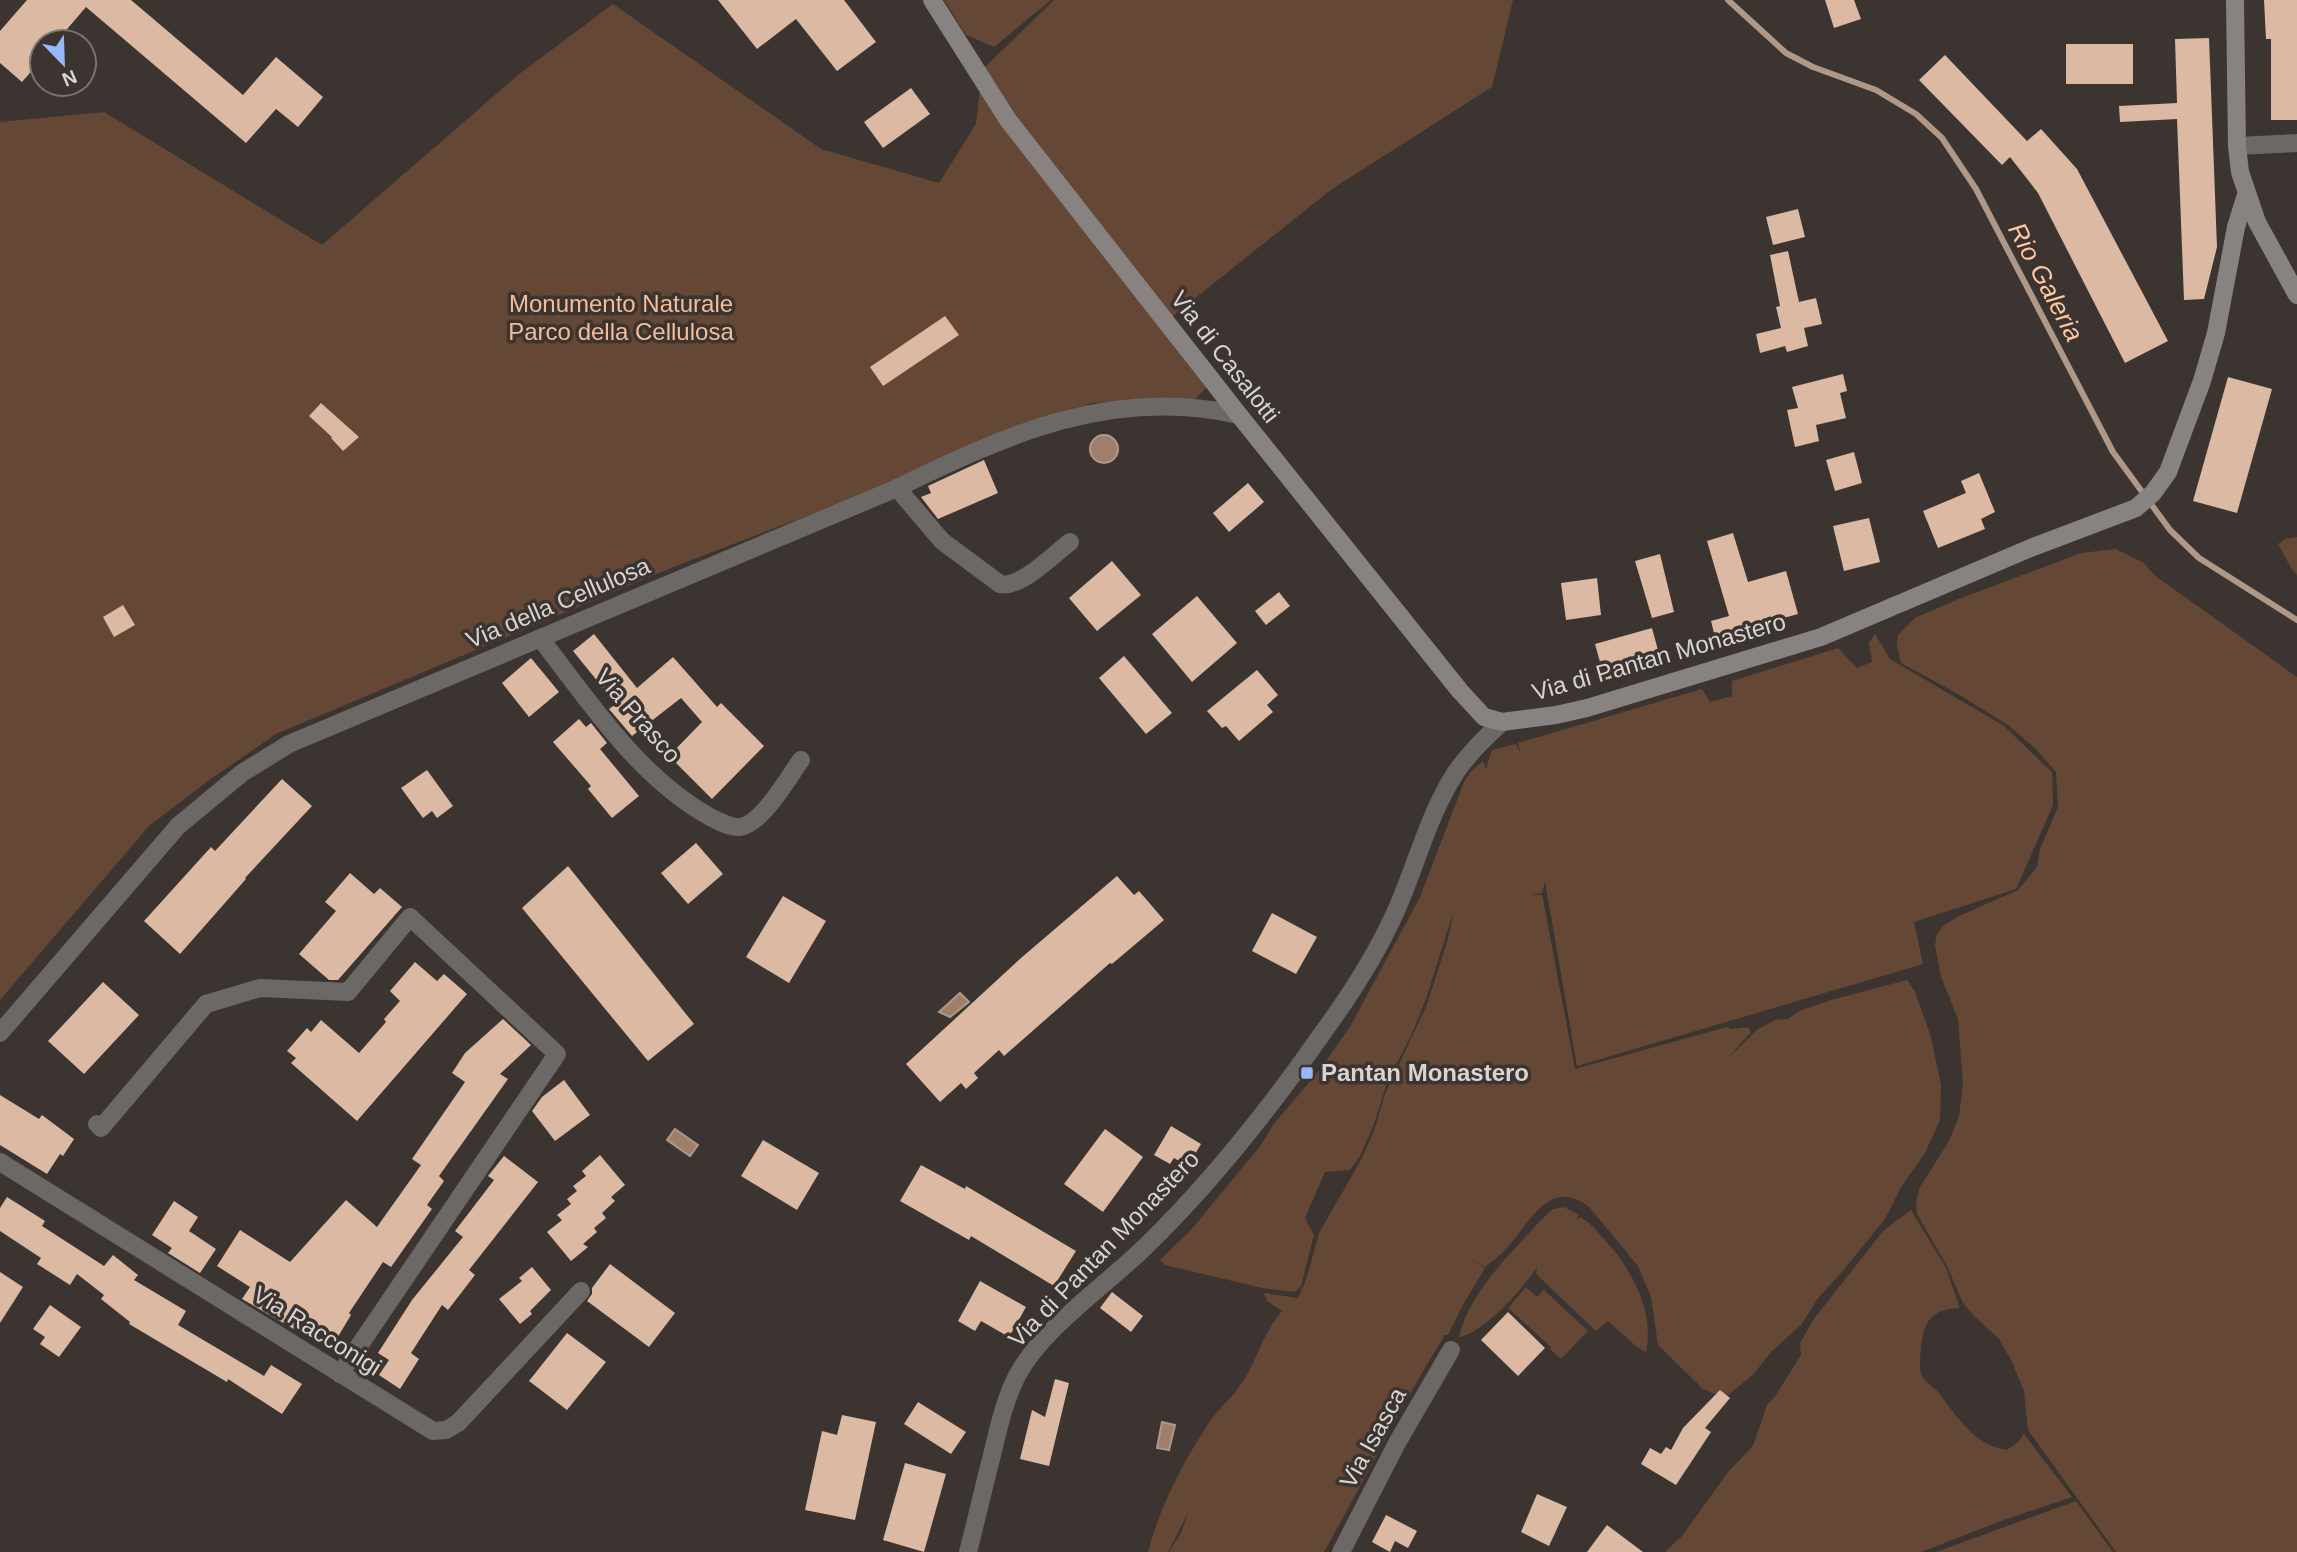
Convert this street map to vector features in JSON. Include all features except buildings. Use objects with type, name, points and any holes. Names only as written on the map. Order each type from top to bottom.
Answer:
[{"type":"street","name":"Via di Casalotti","points":[[932,0],[1008,121],[1239,415],[1460,691],[1484,717],[1502,722]]},
{"type":"street","points":[[2235,0],[2237,146],[2240,172],[2246,195],[2263,234],[2297,295]]},
{"type":"street","points":[[2237,146],[2297,143]]},
{"type":"street","name":"Via di Pantan Monastero","points":[[968,1552],[998,1430],[1012,1387],[1024,1364],[1048,1335],[1133,1258],[1183,1208],[1300,1065],[1356,984],[1386,932],[1431,821],[1449,784],[1472,751],[1502,722],[1543,718],[1580,710],[1821,636],[2026,550],[2131,510],[2145,501],[2161,483],[2174,460],[2212,349],[2236,227],[2246,195]]},
{"type":"street","name":"Via della Cellulosa","points":[[0,1034],[178,826],[263,758],[305,736],[897,488],[976,450],[1024,431],[1075,416],[1131,407],[1183,406],[1239,415]]},
{"type":"street","points":[[897,488],[942,541],[1000,584],[1007,586],[1021,580],[1070,542]]},
{"type":"street","name":"Via Prasco","points":[[540,638],[640,762],[678,795],[726,825],[740,827],[757,819],[801,760]]},
{"type":"street","points":[[97,1124],[101,1128],[206,1004],[260,988],[348,992],[410,916],[557,1054],[340,1374]]},
{"type":"street","name":"Via Racconigi","points":[[0,1162],[429,1429],[446,1430],[462,1419],[581,1291]]},
{"type":"street","name":"Via Isasca","points":[[1341,1552],[1397,1443],[1451,1350]]},
{"type":"green space","points":[[944,0],[1051,0],[994,47],[966,35]]},
{"type":"green space","name":"Monumento Naturale Parco della Cellulosa","points":[[1054,0],[1513,0],[1492,87],[1332,189],[1159,327],[1206,388],[1195,399],[1092,403],[1046,416],[814,513],[671,568],[276,734],[149,826],[0,1000],[0,122],[104,112],[322,245],[518,75],[613,4],[821,149],[939,183],[976,124],[982,70]]},
{"type":"green space","points":[[2297,537],[2297,575],[2278,544],[2285,539]]},
{"type":"green space","points":[[2116,549],[2144,563],[2154,575],[2297,677],[2297,1552],[2116,1552],[2028,1430],[2024,1391],[2011,1360],[1999,1339],[1963,1303],[1947,1266],[1917,1214],[1916,1202],[1920,1187],[1949,1141],[1959,1116],[1963,1084],[1958,1019],[1941,977],[1935,945],[1937,934],[1943,926],[1959,916],[2018,890],[2037,867],[2040,849],[2058,807],[2056,772],[2036,749],[2008,725],[1901,663],[1897,646],[1898,635],[1915,618],[1961,598],[2081,553]]},
{"type":"green space","points":[[1875,634],[1890,659],[2004,726],[2052,772],[2053,805],[2016,889],[1914,922],[1923,964],[1577,1066],[1545,882],[1542,893],[1531,894],[1542,895],[1575,1069],[1727,1027],[1748,1027],[1751,1032],[1726,1060],[1758,1029],[1775,1020],[1788,1019],[1799,1011],[1907,980],[1915,992],[1931,1037],[1941,1085],[1940,1120],[1925,1153],[1901,1187],[1885,1219],[1818,1298],[1801,1325],[1771,1352],[1753,1375],[1728,1395],[1720,1396],[1703,1389],[1658,1345],[1651,1297],[1638,1266],[1590,1208],[1576,1199],[1563,1197],[1552,1200],[1541,1207],[1504,1252],[1485,1267],[1466,1257],[1485,1268],[1448,1335],[1445,1335],[1414,1387],[1324,1552],[1169,1552],[1181,1533],[1189,1511],[1168,1552],[1148,1552],[1165,1504],[1188,1458],[1209,1423],[1245,1378],[1269,1330],[1282,1311],[1267,1301],[1264,1293],[1298,1298],[1307,1277],[1319,1233],[1361,1160],[1374,1131],[1385,1094],[1426,1007],[1454,911],[1426,999],[1411,1036],[1388,1080],[1373,1127],[1360,1156],[1350,1170],[1325,1172],[1305,1218],[1314,1235],[1301,1286],[1295,1292],[1262,1288],[1165,1265],[1160,1260],[1191,1230],[1261,1145],[1273,1125],[1322,1067],[1351,1025],[1420,897],[1464,782],[1472,770],[1483,761],[1486,769],[1492,750],[1516,744],[1521,754],[1518,743],[1702,689],[1710,702],[1732,696],[1732,681],[1838,648],[1857,668],[1872,662],[1869,643]]},
{"type":"green space","points":[[1564,1207],[1579,1215],[1576,1220],[1580,1217],[1593,1227],[1614,1250],[1632,1277],[1647,1321],[1646,1352],[1608,1321],[1596,1331],[1536,1274],[1537,1267],[1513,1298],[1491,1319],[1469,1334],[1459,1337],[1472,1304],[1505,1259],[1553,1209]]},
{"type":"green space","points":[[1911,1210],[1946,1268],[1960,1308],[1942,1311],[1930,1318],[1922,1339],[1922,1376],[1967,1428],[1985,1442],[2007,1450],[2024,1434],[2072,1497],[1921,1552],[1665,1552],[1682,1536],[1728,1472],[1753,1446],[1767,1405],[1801,1355],[1800,1343],[1813,1320],[1884,1230]]},
{"type":"green space","points":[[1526,1287],[1537,1297],[1544,1290],[1588,1331],[1561,1359],[1508,1308]]},
{"type":"green space","points":[[2076,1501],[2113,1552],[1936,1552]]},
{"type":"shaded area","points":[[1104,435],[1114,439],[1118,449],[1114,459],[1104,463],[1094,459],[1090,449],[1094,439]]},
{"type":"shaded area","points":[[960,993],[969,1002],[950,1017],[939,1012]]},
{"type":"shaded area","points":[[675,1129],[698,1145],[690,1156],[667,1140]]},
{"type":"shaded area","points":[[1162,1422],[1175,1425],[1169,1450],[1157,1448]]},
{"type":"waterway","name":"Rio Galeria","points":[[1728,0],[1786,53],[1813,67],[1876,90],[1916,114],[1942,138],[1976,189],[2113,452],[2170,530],[2199,558],[2297,620]]},
{"type":"place","name":"Pantan Monastero","points":[[1307,1073]]}]
